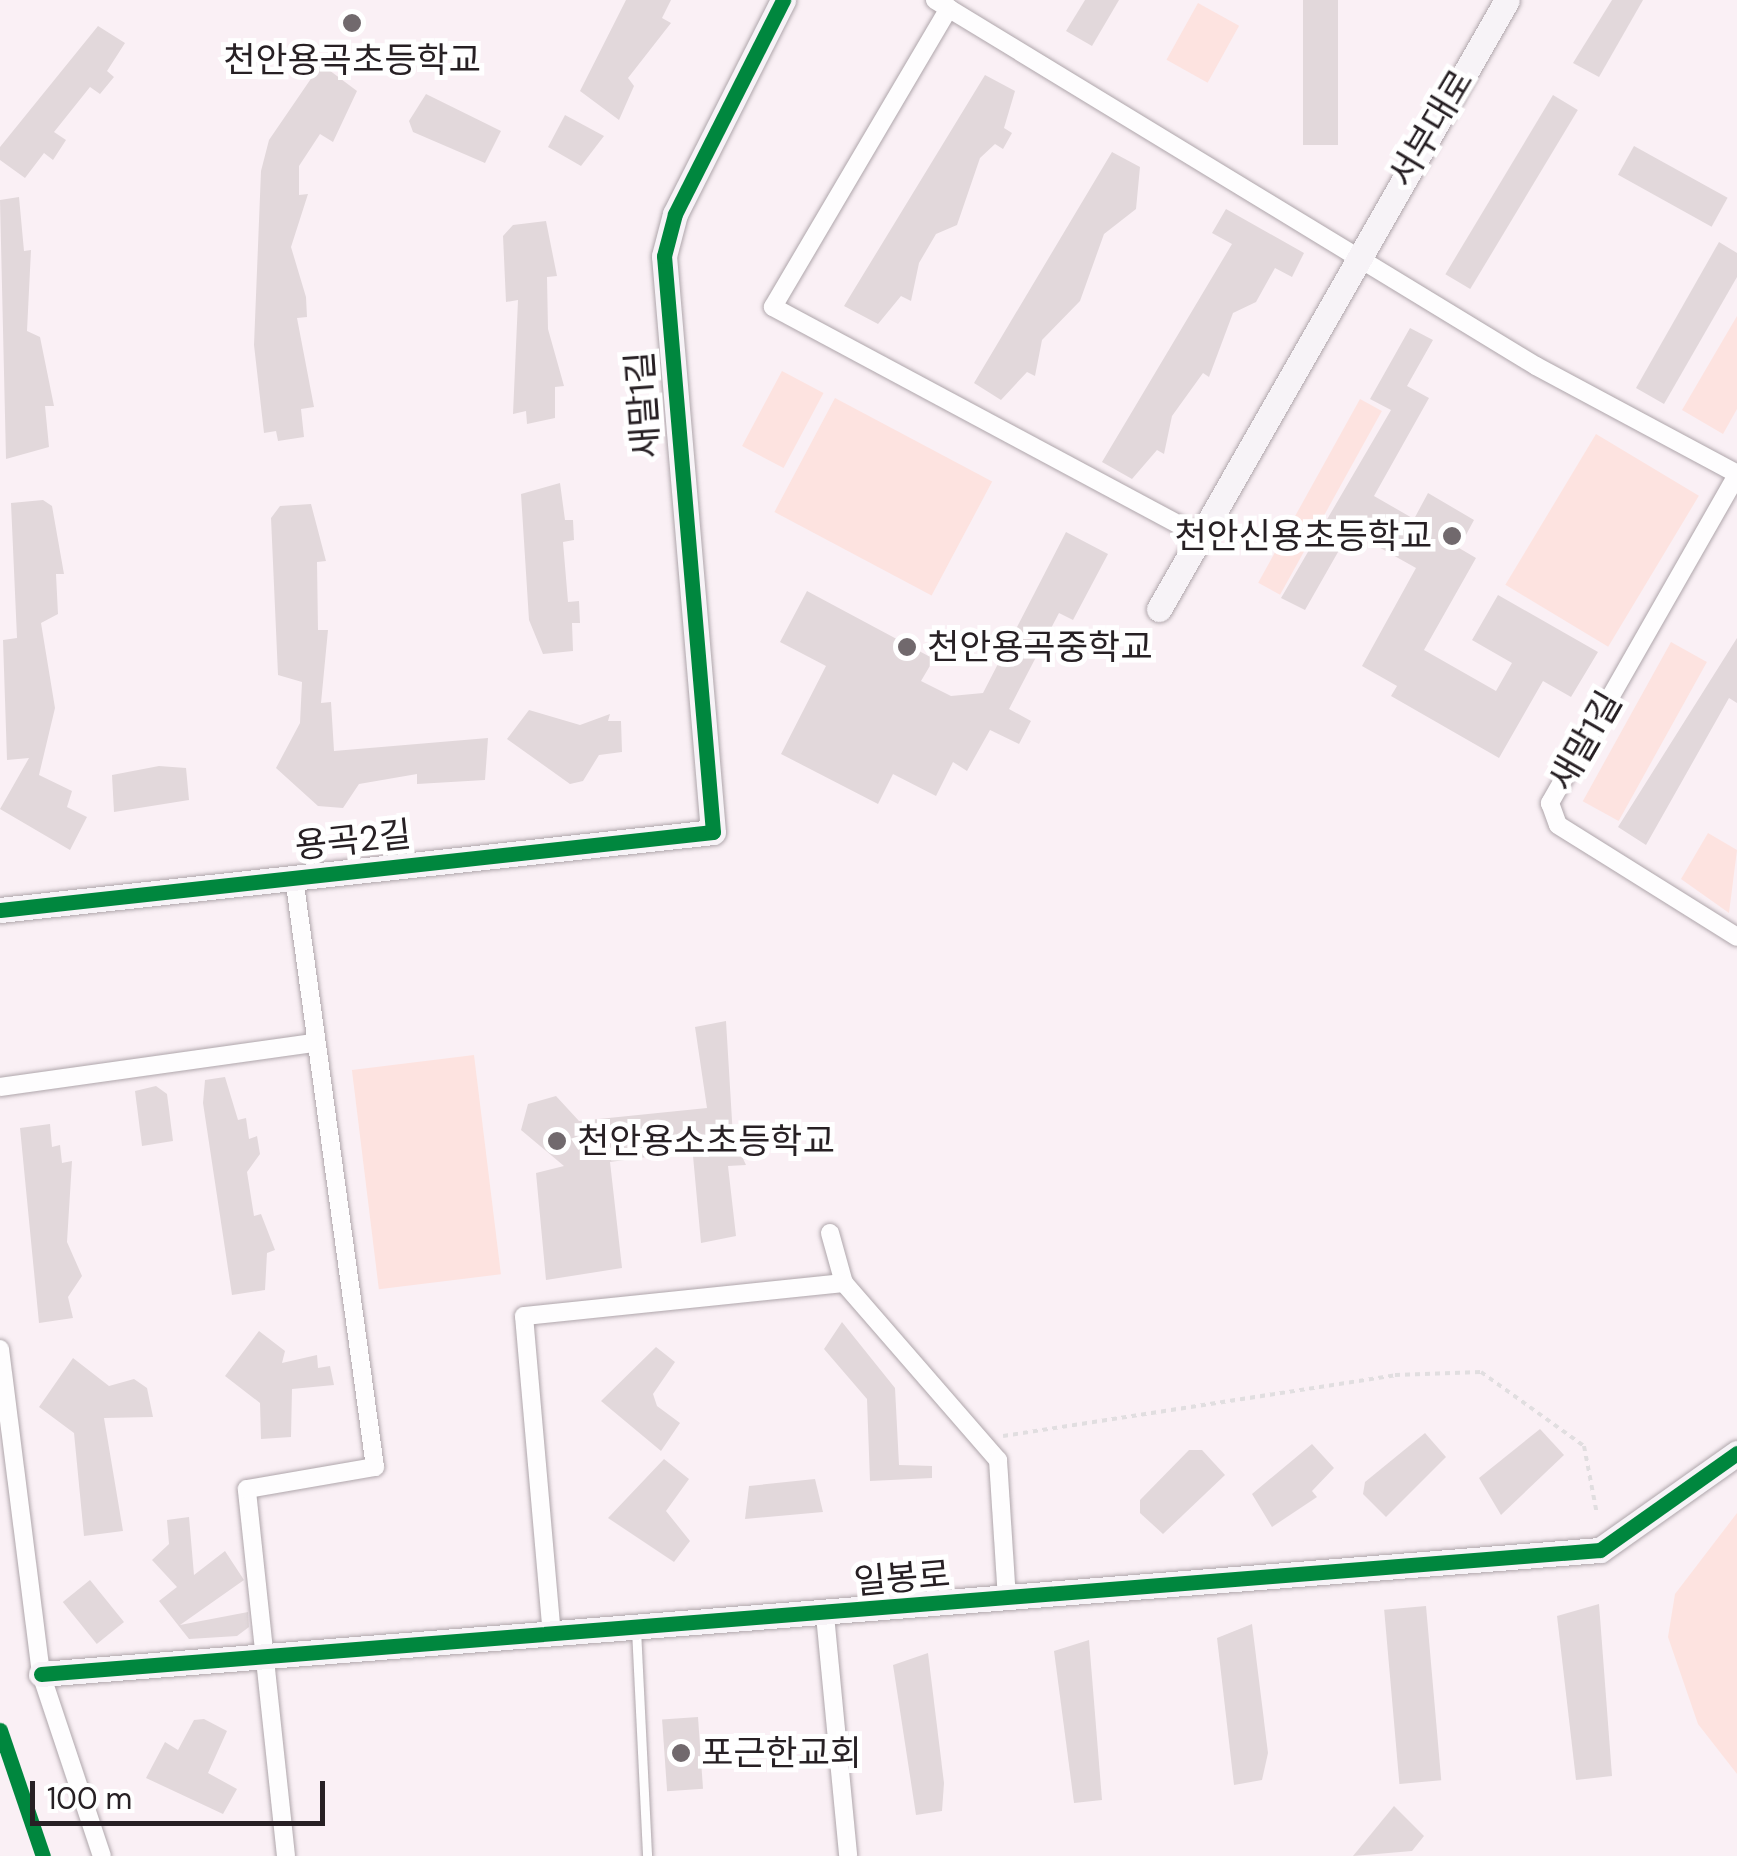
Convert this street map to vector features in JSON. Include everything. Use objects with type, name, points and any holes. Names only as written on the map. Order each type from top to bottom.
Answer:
[{"type":"street","name":"새말1길","points":[[713,832],[664,256],[676,214],[783,0]]},
{"type":"street","name":"서부대로","points":[[1355,256],[1507,0]]},
{"type":"street","name":"새말1길","points":[[1199,535],[774,307],[942,4],[1355,256],[1737,474],[1550,803],[1558,825],[1737,936]]},
{"type":"street","points":[[1159,609],[1355,256]]},
{"type":"street","name":"용곡2길","points":[[0,910],[713,832]]},
{"type":"street","points":[[286,1856],[247,1489],[375,1466],[294,877]]},
{"type":"street","points":[[0,1087],[315,1043]]},
{"type":"street","points":[[830,1232],[844,1283],[998,1460],[1007,1599]]},
{"type":"street","points":[[552,1636],[524,1316],[844,1283]]},
{"type":"street","points":[[0,1349],[40,1674],[102,1856]]},
{"type":"street","name":"일봉로","points":[[40,1674],[265,1660],[1600,1550],[1737,1452]]},
{"type":"street","name":"일봉로","points":[[824,1615],[848,1856]]},
{"type":"lane","points":[[636,1629],[647,1856]]},
{"type":"path","points":[[983,1439],[1396,1375],[1481,1372],[1584,1446],[1597,1514]]},
{"type":"shaded area","points":[[1198,3],[1239,26],[1208,83],[1166,60]]},
{"type":"shaded area","points":[[1737,316],[1737,409],[1723,434],[1682,410]]},
{"type":"shaded area","points":[[782,371],[823,393],[784,468],[742,446]]},
{"type":"shaded area","points":[[835,398],[992,482],[932,595],[774,512]]},
{"type":"shaded area","points":[[1360,399],[1382,411],[1280,595],[1258,583]]},
{"type":"shaded area","points":[[1596,434],[1699,496],[1608,647],[1505,585]]},
{"type":"shaded area","points":[[1671,642],[1707,662],[1619,821],[1583,801]]},
{"type":"shaded area","points":[[1708,833],[1737,850],[1729,913],[1681,879]]},
{"type":"shaded area","points":[[474,1055],[501,1274],[379,1289],[352,1070]]},
{"type":"shaded area","points":[[1737,1513],[1737,1774],[1698,1724],[1668,1637],[1675,1594]]},
{"type":"building","points":[[626,0],[671,0],[662,18],[671,23],[628,78],[634,86],[619,120],[580,91]]},
{"type":"building","points":[[1085,0],[1119,0],[1092,46],[1066,31]]},
{"type":"building","points":[[1303,0],[1338,0],[1338,145],[1303,145]]},
{"type":"building","points":[[1612,0],[1643,0],[1599,77],[1573,63]]},
{"type":"building","points":[[98,26],[125,43],[107,71],[114,77],[100,94],[90,87],[54,132],[66,140],[53,160],[44,153],[25,178],[0,160],[0,147]]},
{"type":"building","points":[[321,64],[357,91],[333,142],[320,134],[299,166],[299,195],[308,194],[291,247],[306,297],[307,317],[297,318],[314,407],[301,409],[304,437],[278,441],[276,431],[264,433],[254,345],[261,171],[269,140]]},
{"type":"building","points":[[985,75],[1015,91],[1004,128],[1012,133],[1003,149],[995,144],[980,158],[957,225],[936,234],[919,263],[911,301],[901,296],[878,324],[844,306]]},
{"type":"building","points":[[426,94],[501,131],[485,163],[413,132],[409,121]]},
{"type":"building","points":[[1553,95],[1578,110],[1470,289],[1445,274]]},
{"type":"building","points":[[565,115],[604,136],[581,166],[548,147]]},
{"type":"building","points":[[1634,146],[1728,198],[1712,227],[1618,175]]},
{"type":"building","points":[[1112,152],[1140,167],[1136,209],[1104,234],[1080,301],[1042,340],[1035,376],[1027,372],[1001,400],[974,383]]},
{"type":"building","points":[[19,197],[24,251],[31,250],[27,331],[40,337],[54,406],[45,406],[49,447],[6,459],[0,200]]},
{"type":"building","points":[[1226,209],[1304,253],[1292,277],[1275,268],[1256,302],[1233,313],[1209,377],[1203,373],[1172,416],[1164,454],[1157,450],[1132,479],[1102,462],[1232,244],[1212,233]]},
{"type":"building","points":[[546,221],[557,276],[547,277],[548,329],[564,386],[555,387],[555,418],[527,424],[526,411],[513,414],[518,300],[506,302],[503,236],[513,225]]},
{"type":"building","points":[[1719,242],[1737,253],[1737,277],[1664,404],[1636,388]]},
{"type":"building","points":[[1410,328],[1433,340],[1407,386],[1429,398],[1374,496],[1414,519],[1428,493],[1474,520],[1459,548],[1476,558],[1424,650],[1496,691],[1512,663],[1472,640],[1498,595],[1598,652],[1571,697],[1543,681],[1499,758],[1391,696],[1397,686],[1362,666],[1416,568],[1350,531],[1305,610],[1281,598],[1391,410],[1370,399]]},
{"type":"building","points":[[560,483],[565,520],[573,520],[574,540],[563,542],[568,602],[579,601],[580,623],[572,623],[573,651],[543,654],[529,620],[521,494]]},
{"type":"building","points":[[43,500],[52,506],[64,574],[56,574],[58,614],[41,623],[55,708],[39,775],[72,791],[67,807],[87,817],[70,850],[0,809],[29,758],[7,760],[3,640],[17,638],[11,503]]},
{"type":"building","points":[[311,504],[326,561],[317,562],[318,630],[328,630],[321,703],[331,702],[334,751],[488,738],[485,780],[417,784],[417,774],[359,784],[343,808],[318,806],[276,768],[300,723],[302,682],[278,675],[271,518],[280,506]]},
{"type":"building","points":[[1066,532],[1108,554],[1073,620],[1059,613],[1009,709],[1031,721],[1019,744],[990,730],[967,771],[953,762],[936,796],[893,774],[878,804],[781,754],[826,666],[780,642],[807,591],[934,659],[921,681],[951,696],[983,693]]},
{"type":"building","points":[[1737,638],[1737,703],[1729,698],[1646,845],[1618,827]]},
{"type":"building","points":[[529,710],[580,725],[610,714],[608,721],[621,721],[622,752],[599,755],[583,781],[570,784],[507,739]]},
{"type":"building","points":[[159,766],[186,768],[189,800],[114,812],[112,775]]},
{"type":"building","points":[[726,1021],[733,1137],[746,1165],[728,1166],[736,1236],[701,1243],[692,1145],[646,1146],[647,1157],[610,1162],[622,1268],[546,1280],[536,1173],[564,1166],[521,1130],[528,1104],[556,1096],[579,1121],[707,1108],[695,1027]]},
{"type":"building","points":[[225,1077],[238,1120],[246,1118],[249,1139],[257,1136],[260,1154],[247,1172],[254,1216],[261,1214],[275,1250],[267,1253],[265,1290],[232,1295],[203,1103],[205,1080]]},
{"type":"building","points":[[156,1086],[167,1094],[173,1141],[142,1146],[135,1091]]},
{"type":"building","points":[[50,1124],[52,1147],[60,1145],[62,1163],[72,1161],[67,1242],[82,1276],[68,1297],[73,1318],[39,1323],[20,1128]]},
{"type":"building","points":[[842,1322],[895,1388],[899,1465],[932,1466],[932,1478],[870,1481],[867,1399],[824,1349]]},
{"type":"building","points":[[259,1331],[285,1351],[282,1363],[317,1355],[318,1368],[330,1366],[334,1385],[292,1389],[291,1437],[261,1439],[260,1403],[225,1376]]},
{"type":"building","points":[[656,1347],[675,1362],[653,1394],[657,1406],[680,1423],[661,1451],[601,1401]]},
{"type":"building","points":[[73,1358],[109,1386],[134,1379],[147,1388],[153,1417],[104,1418],[123,1531],[84,1536],[74,1433],[39,1407]]},
{"type":"building","points":[[1540,1429],[1564,1455],[1501,1515],[1479,1478]]},
{"type":"building","points":[[1425,1433],[1446,1457],[1386,1517],[1363,1494],[1365,1482]]},
{"type":"building","points":[[1312,1444],[1334,1468],[1312,1491],[1317,1497],[1272,1527],[1252,1494]]},
{"type":"building","points":[[1189,1450],[1202,1450],[1225,1475],[1163,1534],[1140,1513],[1140,1500]]},
{"type":"building","points":[[664,1459],[689,1479],[666,1511],[690,1541],[674,1562],[608,1518]]},
{"type":"building","points":[[815,1479],[823,1512],[745,1519],[749,1486]]},
{"type":"building","points":[[189,1517],[194,1575],[225,1551],[244,1580],[180,1625],[248,1612],[249,1627],[237,1636],[189,1639],[159,1601],[177,1587],[152,1560],[169,1544],[167,1520]]},
{"type":"building","points":[[90,1580],[124,1622],[97,1644],[63,1602]]},
{"type":"building","points":[[1599,1604],[1612,1776],[1576,1780],[1557,1616]]},
{"type":"building","points":[[1426,1606],[1441,1780],[1399,1784],[1384,1610]]},
{"type":"building","points":[[1252,1624],[1268,1753],[1262,1780],[1234,1785],[1217,1638]]},
{"type":"building","points":[[1089,1640],[1102,1800],[1074,1803],[1054,1651]]},
{"type":"building","points":[[928,1653],[944,1783],[942,1811],[916,1815],[893,1665]]},
{"type":"building","points":[[698,1717],[703,1789],[667,1791],[662,1720]]},
{"type":"building","points":[[204,1719],[227,1731],[208,1773],[237,1789],[223,1814],[146,1778],[165,1742],[178,1750],[194,1720]]},
{"type":"building","points":[[1394,1806],[1424,1836],[1412,1851],[1353,1856]]},
{"type":"cycle path","points":[[0,910],[713,832],[664,256],[675,214],[783,0]]},
{"type":"cycle path","points":[[41,1674],[1600,1550],[1737,1453]]},
{"type":"cycle path","points":[[0,1730],[43,1856]]},
{"type":"place","name":"천안용곡초등학교","points":[[352,23]]},
{"type":"place","name":"천안신용초등학교","points":[[1452,536]]},
{"type":"place","name":"천안용곡중학교","points":[[907,647]]},
{"type":"place","name":"천안용소초등학교","points":[[557,1141]]},
{"type":"place","name":"포근한교회","points":[[681,1753]]}]
